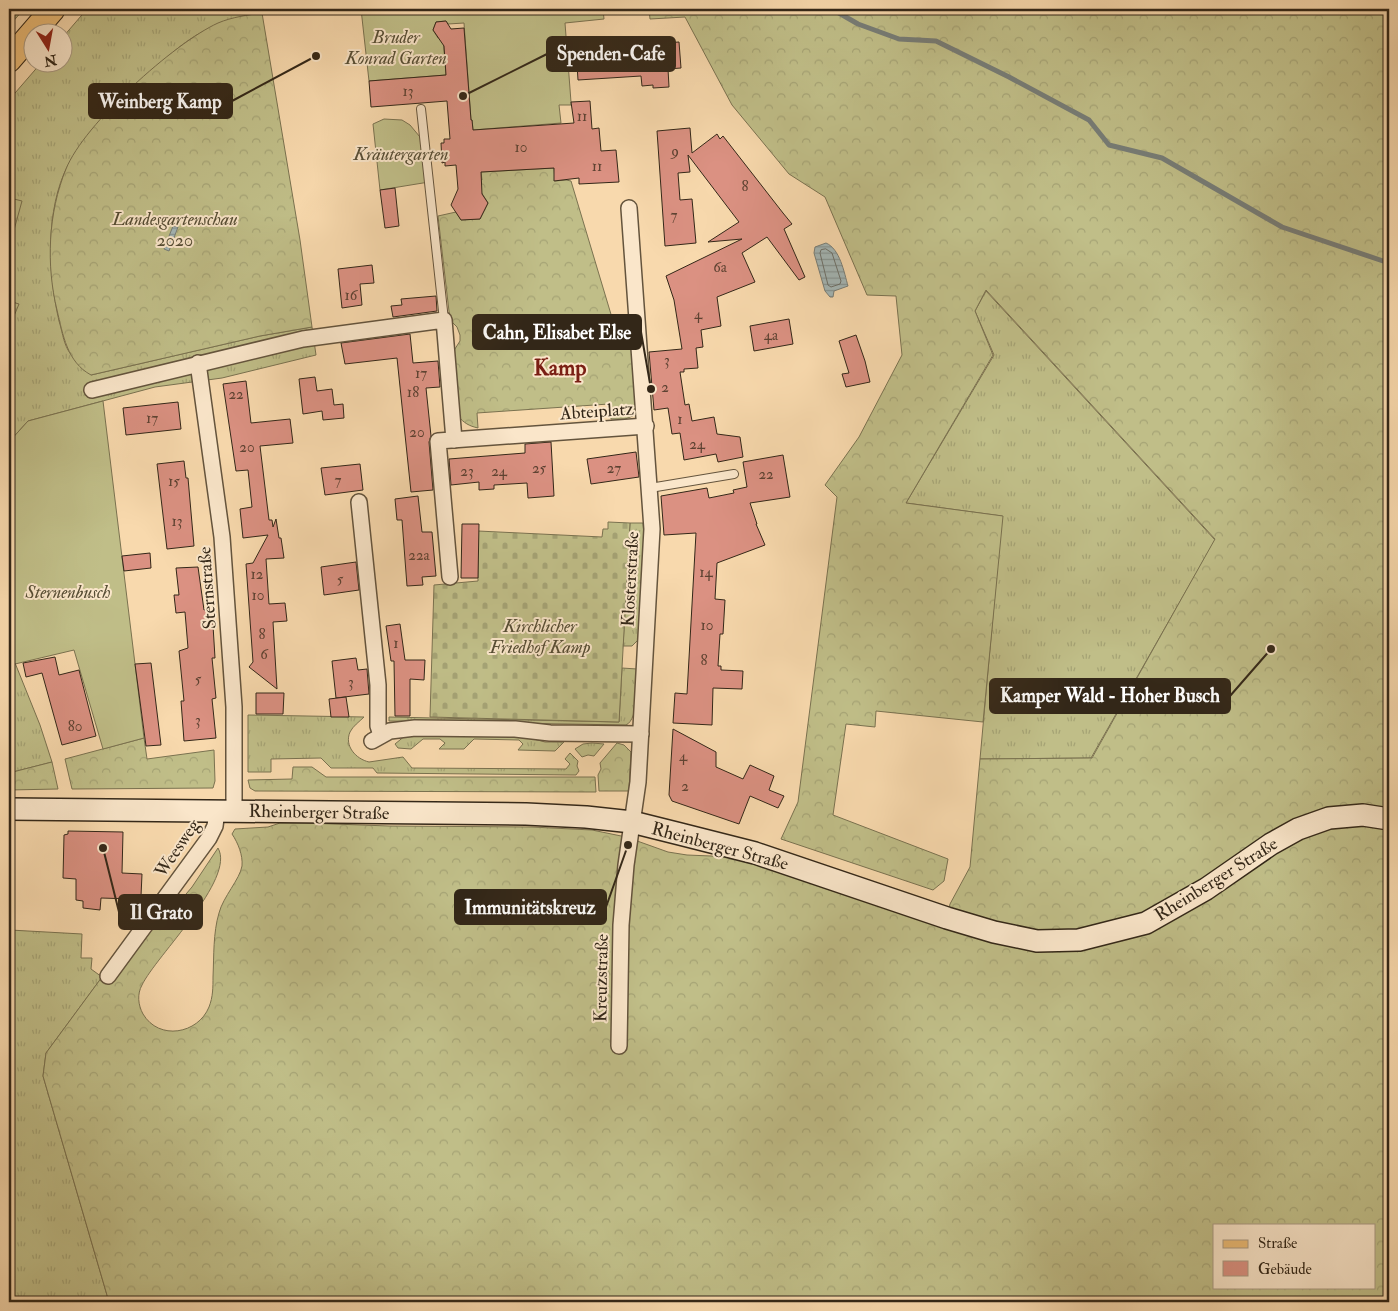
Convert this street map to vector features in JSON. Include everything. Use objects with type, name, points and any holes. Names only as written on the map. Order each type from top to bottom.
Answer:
[{"type":"main road","points":[[9,60],[53,9]]},
{"type":"main road","name":"Rheinberger Straße","points":[[9,808],[526,814],[586,817],[632,822],[755,853],[947,918],[994,932],[1037,941],[1079,940],[1146,923],[1206,889],[1257,852],[1298,829],[1329,818],[1363,815],[1389,819]]},
{"type":"street","name":"Abteiplatz","points":[[450,577],[438,441],[646,426],[629,208]]},
{"type":"street","points":[[92,390],[323,336],[444,320],[454,440]]},
{"type":"street","name":"Sternstraße","points":[[198,364],[222,537],[233,682],[226,811]]},
{"type":"street","name":"Klosterstraße","points":[[632,822],[638,782],[652,530],[646,426]]},
{"type":"street","points":[[359,502],[377,676],[377,738],[396,730],[415,728],[515,729],[550,733],[641,734]]},
{"type":"street","name":"Weesweg","points":[[108,976],[209,838],[226,811]]},
{"type":"street","name":"Kreuzstraße","points":[[619,1046],[621,925],[632,822]]},
{"type":"lane","points":[[421,109],[444,320]]},
{"type":"lane","points":[[650,488],[734,474]]},
{"type":"green space","points":[[9,9],[24,9],[9,26]]},
{"type":"green space","points":[[87,9],[299,9],[262,13],[227,21],[196,35],[173,52],[123,97],[102,118],[75,153],[68,165],[55,202],[51,242],[55,302],[66,347],[70,353],[91,375],[260,336],[312,327],[316,355],[222,378],[155,387],[28,421],[9,442],[9,328],[18,304],[9,301],[9,100],[33,72],[72,72],[72,26]]},
{"type":"green space","name":"Bruder Konrad Garten","points":[[361,9],[603,9],[604,19],[565,23],[571,105],[559,105],[561,123],[473,130],[464,23],[448,24],[446,21],[436,22],[433,30],[438,38],[443,37],[446,75],[369,81]]},
{"type":"green space","points":[[649,9],[1389,9],[1389,1302],[109,1302],[43,1076],[46,1053],[102,977],[155,919],[175,907],[192,887],[218,848],[220,862],[216,878],[206,897],[150,972],[140,988],[139,996],[140,1007],[150,1023],[168,1031],[188,1028],[204,1016],[212,996],[215,937],[219,913],[242,866],[240,849],[232,834],[235,829],[268,827],[280,823],[305,823],[389,826],[532,827],[592,830],[626,837],[668,852],[687,855],[735,857],[947,918],[950,904],[970,867],[980,759],[1092,758],[1215,539],[986,290],[975,311],[993,355],[906,503],[1003,516],[983,722],[876,711],[875,727],[846,724],[833,815],[948,859],[944,881],[933,890],[781,839],[798,802],[837,497],[825,485],[859,437],[902,355],[896,296],[867,295],[825,197],[789,174],[732,105],[685,17],[650,19]]},
{"type":"green space","name":"Landesgartenschau 2020","points":[[262,13],[300,240],[312,327],[260,336],[91,375],[76,363],[67,347],[53,293],[50,257],[52,221],[55,203],[66,169],[91,130],[110,108],[155,66],[178,48],[218,23]]},
{"type":"green space","name":"Kräutergarten","points":[[384,119],[402,120],[410,125],[425,143],[429,182],[380,190],[373,124]]},
{"type":"green space","points":[[554,168],[555,181],[571,181],[619,341],[631,340],[636,411],[633,416],[625,419],[611,419],[609,404],[477,413],[478,428],[462,421],[458,416],[453,352],[460,341],[460,335],[457,327],[450,320],[438,216],[456,212],[461,220],[480,219],[488,203],[476,180],[482,180],[481,172]]},
{"type":"green space","points":[[14,199],[22,201],[9,248],[9,204]]},
{"type":"green space","points":[[986,291],[1215,540],[1091,758],[980,759],[1002,516],[906,503],[994,355],[975,311]]},
{"type":"green space","points":[[9,301],[19,304],[9,328]]},
{"type":"green space","name":"Sternenbusch","points":[[103,401],[144,738],[103,749],[74,650],[15,664],[9,648],[9,442],[28,421]]},
{"type":"green space","name":"Kirchlicher Friedhof Kamp","points":[[608,522],[630,523],[619,722],[430,717],[434,585],[478,581],[478,531],[602,537],[603,529],[608,529]]},
{"type":"green space","points":[[630,523],[643,523],[644,536],[638,640],[632,646],[623,646]]},
{"type":"green space","points":[[9,648],[40,725],[52,762],[9,773]]},
{"type":"green space","points":[[622,668],[637,669],[635,708],[633,716],[626,725],[389,721],[389,717],[619,722]]},
{"type":"green space","points":[[248,715],[364,717],[351,730],[349,742],[352,751],[356,755],[369,762],[403,757],[412,768],[566,769],[570,764],[565,759],[570,753],[578,761],[579,771],[576,775],[377,773],[373,768],[331,768],[321,758],[271,759],[271,772],[248,772]]},
{"type":"green space","points":[[515,734],[545,742],[564,742],[555,751],[518,750],[523,744],[519,740],[474,739],[464,749],[439,749],[445,743],[440,739],[423,739],[411,749],[398,748],[395,744],[406,735]]},
{"type":"green space","points":[[144,738],[147,759],[214,750],[215,781],[213,788],[72,789],[65,759]]},
{"type":"green space","points":[[617,743],[624,745],[631,752],[629,791],[599,791],[598,775],[601,769],[600,763]]},
{"type":"green space","points":[[583,744],[604,744],[594,756],[582,757],[575,749]]},
{"type":"green space","points":[[52,762],[58,789],[9,790],[9,773]]},
{"type":"green space","points":[[293,767],[312,767],[326,777],[595,777],[596,792],[255,791],[250,788],[248,780],[292,779]]},
{"type":"green space","points":[[9,830],[14,830],[10,930],[82,934],[81,958],[92,958],[91,969],[102,977],[46,1053],[43,1076],[109,1302],[9,1302]]},
{"type":"water","points":[[173,226],[178,227],[169,251],[164,249]]},
{"type":"water","points":[[826,243],[835,250],[848,286],[834,291],[833,297],[830,297],[825,291],[814,253],[815,247]]},
{"type":"building","points":[[446,21],[451,29],[464,28],[473,130],[574,123],[571,102],[590,101],[592,129],[599,128],[601,151],[616,150],[619,182],[579,184],[579,178],[554,181],[554,168],[481,172],[482,194],[488,203],[480,219],[461,220],[451,205],[458,189],[456,165],[445,166],[445,162],[442,163],[441,143],[444,143],[444,139],[450,139],[447,101],[371,107],[369,81],[446,75],[444,46],[433,30],[436,22]]},
{"type":"building","points":[[679,42],[681,68],[668,69],[669,87],[653,88],[653,85],[642,86],[641,76],[578,80],[576,49]]},
{"type":"building","points":[[690,128],[692,153],[717,134],[720,139],[723,136],[792,224],[784,229],[805,277],[799,280],[767,237],[742,253],[755,282],[717,297],[721,326],[701,330],[703,347],[696,348],[698,368],[684,369],[684,372],[680,372],[685,405],[689,404],[692,421],[714,417],[717,434],[740,437],[743,457],[718,462],[716,454],[684,460],[680,433],[672,434],[668,408],[654,410],[649,352],[682,349],[674,300],[666,276],[742,239],[708,242],[739,222],[688,155],[690,172],[678,173],[680,200],[692,199],[696,243],[665,246],[657,131]]},
{"type":"building","points":[[395,188],[399,226],[385,228],[380,190]]},
{"type":"building","points":[[372,265],[374,283],[360,284],[362,305],[342,308],[338,269]]},
{"type":"building","points":[[436,296],[437,311],[393,317],[391,306],[402,305],[401,299]]},
{"type":"building","points":[[789,319],[793,344],[754,351],[750,326]]},
{"type":"building","points":[[410,334],[413,363],[438,361],[440,387],[426,388],[431,436],[429,442],[433,490],[411,492],[397,358],[345,364],[341,343]]},
{"type":"building","points":[[856,335],[870,382],[846,387],[842,374],[849,373],[839,341]]},
{"type":"building","points":[[315,377],[317,391],[332,389],[334,405],[343,404],[344,418],[323,420],[322,411],[303,414],[299,379]]},
{"type":"building","points":[[246,381],[251,423],[290,419],[293,443],[260,446],[269,520],[272,520],[273,527],[276,519],[284,558],[266,559],[269,604],[285,603],[287,621],[273,622],[277,689],[249,667],[253,662],[246,564],[253,563],[268,535],[243,538],[240,509],[252,507],[248,470],[236,471],[223,384]]},
{"type":"building","points":[[178,402],[181,429],[126,435],[123,408]]},
{"type":"building","points":[[551,442],[554,496],[528,498],[527,483],[494,485],[494,489],[479,490],[479,482],[451,485],[449,459],[525,453],[525,444]]},
{"type":"building","points":[[636,452],[639,477],[591,484],[587,459]]},
{"type":"building","points":[[783,455],[790,497],[750,503],[765,545],[717,563],[715,599],[725,600],[723,634],[720,634],[718,666],[721,666],[721,670],[743,671],[742,689],[713,688],[712,725],[673,723],[675,693],[687,694],[696,533],[664,535],[661,496],[707,488],[709,498],[734,493],[733,490],[747,487],[743,462]]},
{"type":"building","points":[[184,461],[186,478],[188,478],[194,546],[167,549],[157,464]]},
{"type":"building","points":[[360,464],[363,490],[325,495],[321,468]]},
{"type":"building","points":[[418,496],[422,532],[432,532],[436,576],[422,577],[423,585],[407,586],[402,520],[397,520],[395,499]]},
{"type":"building","points":[[462,524],[479,524],[478,578],[461,578]]},
{"type":"building","points":[[150,553],[151,568],[124,571],[122,556]]},
{"type":"building","points":[[356,562],[359,590],[324,595],[321,567]]},
{"type":"building","points":[[198,567],[204,610],[212,609],[215,658],[212,658],[216,698],[212,699],[216,738],[184,741],[181,701],[184,701],[179,651],[188,648],[185,612],[176,613],[174,595],[179,595],[176,568]]},
{"type":"building","points":[[400,624],[405,660],[425,660],[424,680],[410,679],[410,716],[395,716],[394,661],[391,661],[386,626]]},
{"type":"building","points":[[55,657],[59,675],[79,670],[96,736],[62,745],[42,673],[26,677],[23,663]]},
{"type":"building","points":[[356,658],[358,670],[367,669],[369,694],[336,698],[332,661]]},
{"type":"building","points":[[151,663],[161,745],[146,746],[135,664]]},
{"type":"building","points":[[256,693],[284,693],[283,714],[256,714]]},
{"type":"building","points":[[346,697],[349,717],[331,717],[329,699]]},
{"type":"building","points":[[673,729],[716,752],[716,767],[743,779],[750,765],[774,776],[769,790],[784,796],[778,808],[750,796],[739,824],[672,801],[669,795]]},
{"type":"building","points":[[68,831],[123,832],[122,873],[142,874],[141,896],[133,896],[133,899],[101,898],[100,910],[83,908],[83,901],[76,900],[76,879],[63,878],[64,835],[68,834]]},
{"type":"waterway","points":[[832,9],[858,24],[899,39],[936,41],[1009,77],[1089,120],[1109,145],[1162,158],[1282,227],[1389,263]]},
{"type":"place","name":"Weinberg Kamp","points":[[316,56]]},
{"type":"place","name":"Spenden-Cafe","points":[[463,96]]},
{"type":"place","name":"Cahn, Elisabet Else","points":[[651,389]]},
{"type":"place","name":"Kamper Wald - Hoher Busch","points":[[1271,649]]},
{"type":"place","name":"Immunitätskreuz","points":[[628,845]]},
{"type":"place","name":"Il Grato","points":[[103,848]]},
{"type":"district","name":"Kamp","points":[[560,367]]}]
